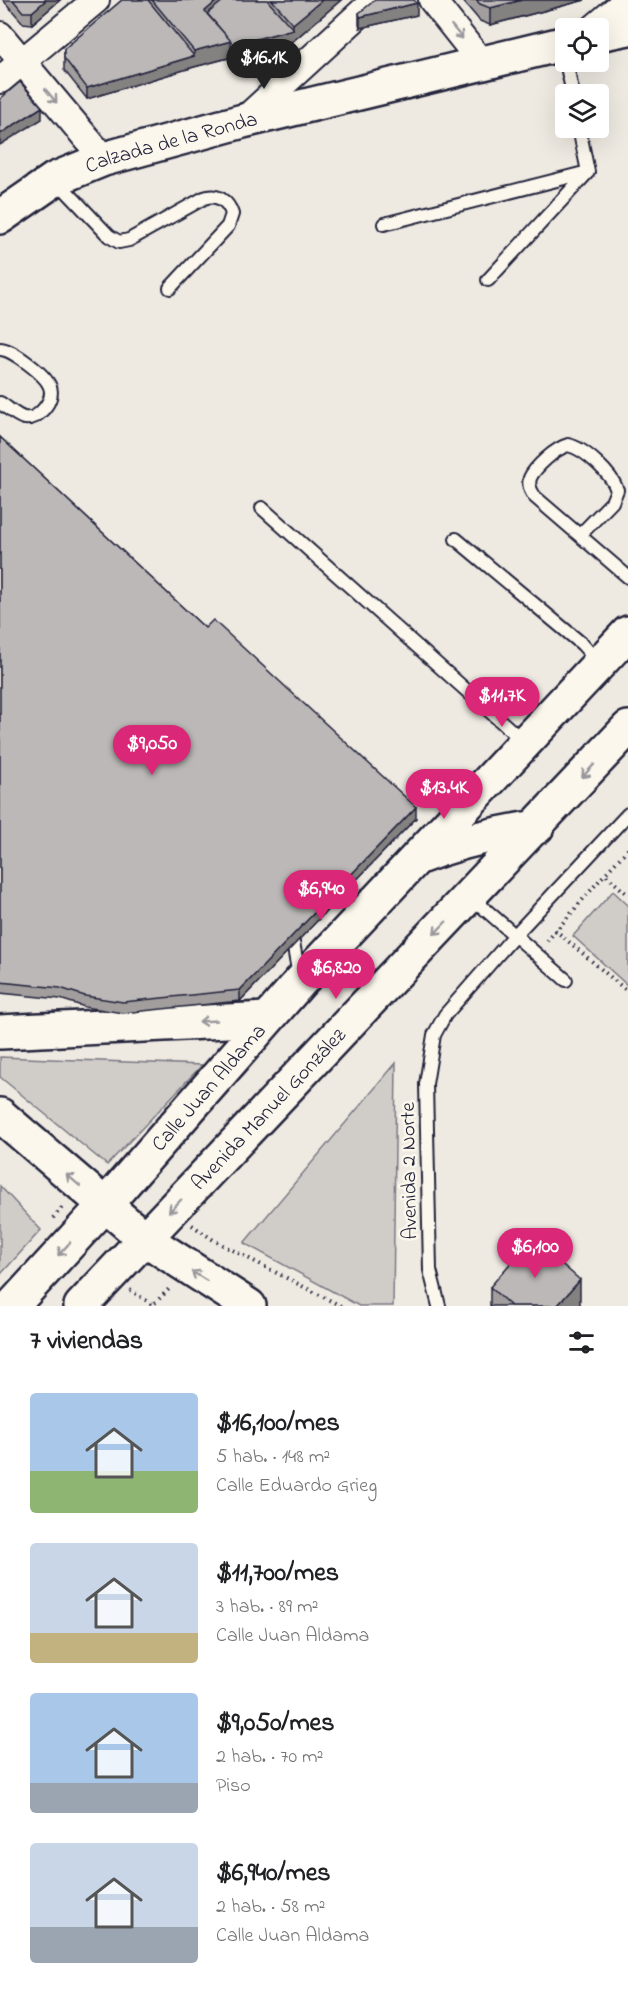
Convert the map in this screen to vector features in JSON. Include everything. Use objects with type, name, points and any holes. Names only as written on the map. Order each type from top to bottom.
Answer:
[{"type":"street","points":[[0,81],[96,0]]},
{"type":"street","points":[[243,121],[375,0]]},
{"type":"street","points":[[432,0],[482,63]]},
{"type":"street","points":[[606,18],[627,0]]},
{"type":"street","points":[[609,32],[628,28]]},
{"type":"street","points":[[0,35],[104,159]]},
{"type":"street","name":"Calzada de la Ronda","points":[[0,217],[55,179],[104,159],[243,121],[482,63],[555,52]]},
{"type":"street","name":"Calle Juan Aldama","points":[[12,1306],[104,1206],[266,1018],[628,633]]},
{"type":"street","name":"Avenida Manuel González","points":[[81,1306],[537,827],[628,728]]},
{"type":"street","points":[[414,859],[481,836],[537,827]]},
{"type":"street","points":[[0,1032],[266,1018]]},
{"type":"street","points":[[0,1115],[145,1239],[249,1306]]},
{"type":"lane","points":[[581,138],[588,172]]},
{"type":"lane","points":[[384,224],[588,172]]},
{"type":"lane","points":[[488,280],[588,172]]},
{"type":"lane","points":[[55,179],[109,236],[119,242],[129,240],[204,198],[216,196],[226,202],[232,214],[228,226],[171,288]]},
{"type":"lane","points":[[0,349],[13,352],[45,379],[51,391],[50,398],[40,412],[29,418],[19,415],[0,403]]},
{"type":"lane","points":[[580,535],[612,502],[616,490],[611,478],[579,449],[568,445],[557,450],[534,473],[530,485],[535,497],[628,577]]},
{"type":"lane","points":[[262,508],[524,742]]},
{"type":"lane","points":[[456,539],[582,644],[599,663]]},
{"type":"lane","points":[[515,935],[628,813]]},
{"type":"lane","points":[[471,896],[566,980]]},
{"type":"lane","points":[[285,921],[291,930],[300,982]]},
{"type":"lane","name":"Avenida 2 Norte","points":[[439,1306],[430,1270],[426,1084],[434,1035],[445,1015],[515,935]]},
{"type":"path","points":[[536,954],[628,849]]},
{"type":"path","points":[[605,874],[628,895]]},
{"type":"path","points":[[555,930],[628,992]]},
{"type":"shaded area","points":[[613,891],[628,905],[628,986],[573,936]]},
{"type":"shaded area","points":[[0,1057],[202,1065],[107,1165],[0,1077]]},
{"type":"shaded area","points":[[396,1063],[393,1306],[359,1306],[244,1243]]},
{"type":"shaded area","points":[[0,1186],[41,1230],[0,1275]]},
{"type":"building","points":[[13,0],[46,0],[32,12],[23,12]]},
{"type":"building","points":[[122,0],[148,0],[194,56],[87,88],[64,58],[64,49]]},
{"type":"building","points":[[152,0],[218,0],[205,11],[231,41],[194,51]]},
{"type":"building","points":[[224,0],[267,0],[293,29],[231,46],[231,41],[207,14]]},
{"type":"building","points":[[272,0],[322,0],[293,24]]},
{"type":"building","points":[[375,0],[414,0],[417,3],[360,17],[359,13]]},
{"type":"building","points":[[476,0],[522,0],[490,8]]},
{"type":"building","points":[[20,82],[42,107],[0,134],[0,99]]},
{"type":"building","points":[[0,437],[205,628],[213,620],[416,807],[240,990],[123,1002],[85,996],[60,988],[0,982]]},
{"type":"building","points":[[532,1238],[580,1280],[557,1306],[511,1306],[490,1287]]}]
